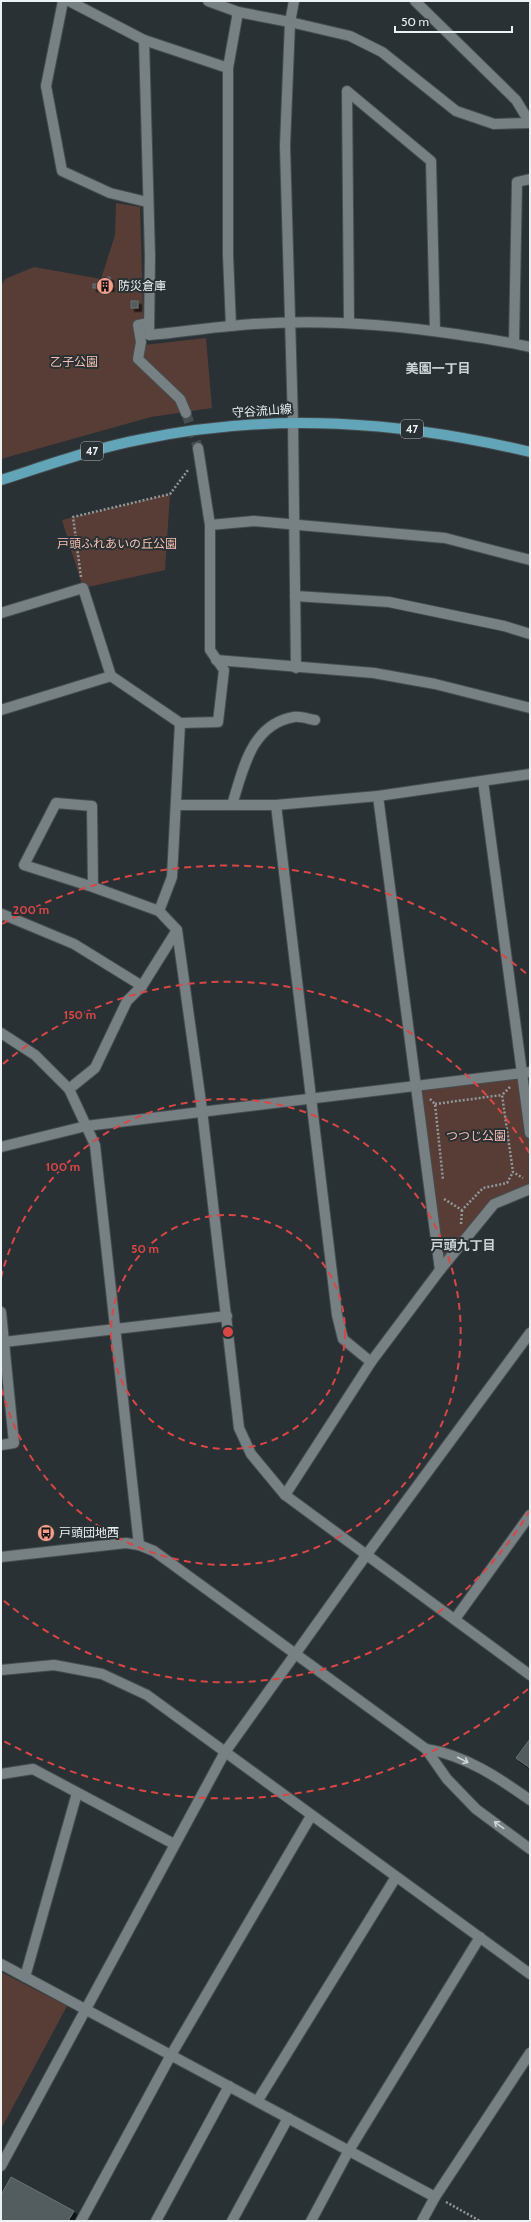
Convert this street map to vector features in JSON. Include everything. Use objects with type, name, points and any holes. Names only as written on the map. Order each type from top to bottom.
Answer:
[{"type":"main road","name":"守谷流山線","points":[[1,480],[106,448],[185,431],[293,422],[397,427],[450,434],[530,452]]},
{"type":"street","points":[[63,1],[46,86],[62,171],[110,193],[147,202]]},
{"type":"street","points":[[69,1],[144,40],[228,68]]},
{"type":"street","points":[[208,1],[238,12],[350,36],[382,52],[456,111],[494,124],[530,123],[516,100],[416,1]]},
{"type":"street","points":[[294,1],[290,22],[286,146],[293,422],[296,668]]},
{"type":"street","points":[[231,326],[228,248],[228,68],[238,12]]},
{"type":"street","points":[[144,40],[147,202],[150,256],[149,335],[231,326],[290,322],[349,323],[435,331],[514,343],[530,348]]},
{"type":"street","points":[[349,323],[347,91],[431,161],[435,331]]},
{"type":"street","points":[[514,343],[517,182],[530,179]]},
{"type":"street","points":[[149,323],[138,325],[141,342],[138,359],[180,399],[186,413]]},
{"type":"street","points":[[1,614],[83,588],[111,676],[180,723],[218,722],[224,670],[210,650],[210,525],[202,462],[198,448]]},
{"type":"street","points":[[210,525],[254,521],[445,538],[530,560]]},
{"type":"street","points":[[295,596],[389,602],[504,626],[530,634]]},
{"type":"street","points":[[216,660],[296,668],[374,673],[435,684],[530,708]]},
{"type":"street","points":[[1,710],[111,676]]},
{"type":"street","points":[[232,805],[248,752],[268,727],[294,717],[315,720]]},
{"type":"street","points":[[159,911],[172,877],[177,805],[180,723]]},
{"type":"street","points":[[177,805],[276,805],[378,796],[530,774]]},
{"type":"street","points":[[483,781],[526,1072],[530,1132]]},
{"type":"street","points":[[378,796],[440,1270]]},
{"type":"street","points":[[93,887],[92,806],[56,803],[24,865],[93,887],[159,911],[177,930],[202,1110],[239,1428],[251,1454],[285,1495],[530,1675]]},
{"type":"street","points":[[276,805],[337,1315],[343,1339],[371,1362]]},
{"type":"street","points":[[1,916],[2,914],[74,944],[142,986]]},
{"type":"street","points":[[69,1089],[95,1068],[127,1001],[142,986],[177,930]]},
{"type":"street","points":[[1,1033],[35,1054],[69,1089],[95,1144],[114,1329],[139,1545]]},
{"type":"street","points":[[1,1147],[86,1126],[202,1110],[526,1072]]},
{"type":"street","points":[[285,1495],[371,1362],[440,1270],[494,1204],[530,1189]]},
{"type":"street","points":[[1,1312],[14,1443],[1,1445]]},
{"type":"street","points":[[4,1342],[227,1316]]},
{"type":"street","points":[[1,2166],[225,1752],[366,1555],[530,1334]]},
{"type":"street","points":[[455,1619],[530,1515]]},
{"type":"street","points":[[1,1557],[110,1544],[139,1545],[169,1561],[426,1749],[447,1779],[476,1809],[530,1849]]},
{"type":"street","points":[[1,1670],[54,1665],[102,1674],[147,1695],[311,1816],[530,1974]]},
{"type":"street","points":[[426,1749],[447,1752],[500,1779],[530,1800]]},
{"type":"street","points":[[1,1774],[33,1770],[174,1844]]},
{"type":"street","points":[[25,1976],[77,1793]]},
{"type":"street","points":[[82,2221],[171,2054],[311,1816]]},
{"type":"street","points":[[258,2100],[396,1877]]},
{"type":"street","points":[[311,2221],[348,2152],[480,1937]]},
{"type":"street","points":[[1,1964],[258,2100],[348,2152],[435,2197]]},
{"type":"street","points":[[422,2221],[435,2197],[530,2053]]},
{"type":"street","points":[[156,2221],[229,2086]]},
{"type":"street","points":[[232,2221],[288,2118]]},
{"type":"path","points":[[83,588],[73,517],[170,494],[191,465],[202,462]]},
{"type":"path","points":[[435,1104],[502,1095],[526,1072]]},
{"type":"path","points":[[416,1086],[435,1104],[443,1185]]},
{"type":"path","points":[[444,1193],[444,1200],[462,1210],[483,1188],[506,1183],[513,1172],[502,1095]]},
{"type":"path","points":[[513,1172],[524,1179]]},
{"type":"path","points":[[435,2197],[480,2221]]},
{"type":"green space","name":"乙子公園","points":[[116,203],[140,207],[144,345],[206,338],[212,408],[151,417],[1,459],[1,286],[5,279],[34,267],[101,279],[115,235]]},
{"type":"green space","name":"戸頭ふれあいの丘公園","points":[[170,494],[165,570],[83,588],[62,520]]},
{"type":"green space","name":"つつじ公園","points":[[522,1073],[530,1133],[530,1189],[494,1204],[440,1270],[416,1086]]},
{"type":"green space","points":[[1,1972],[67,2006],[1,2129]]},
{"type":"building","points":[[107,277],[110,277],[111,282],[107,282]]},
{"type":"building","points":[[93,284],[99,284],[99,288],[93,288]]},
{"type":"building","name":"防災倉庫","points":[[100,284],[111,284],[111,288],[100,288]]},
{"type":"building","points":[[131,301],[138,301],[138,308],[131,308]]},
{"type":"building","points":[[530,1739],[530,1768],[516,1758]]},
{"type":"building","points":[[11,2177],[74,2211],[68,2221],[1,2221],[1,2195]]},
{"type":"tunnel","points":[[186,413],[198,448]]},
{"type":"place","name":"防災倉庫","points":[[105,286]]},
{"type":"place","name":"戸頭団地西","points":[[46,1533]]},
{"type":"district","name":"美園一丁目","points":[[438,368]]},
{"type":"district","name":"戸頭九丁目","points":[[463,1245]]}]
